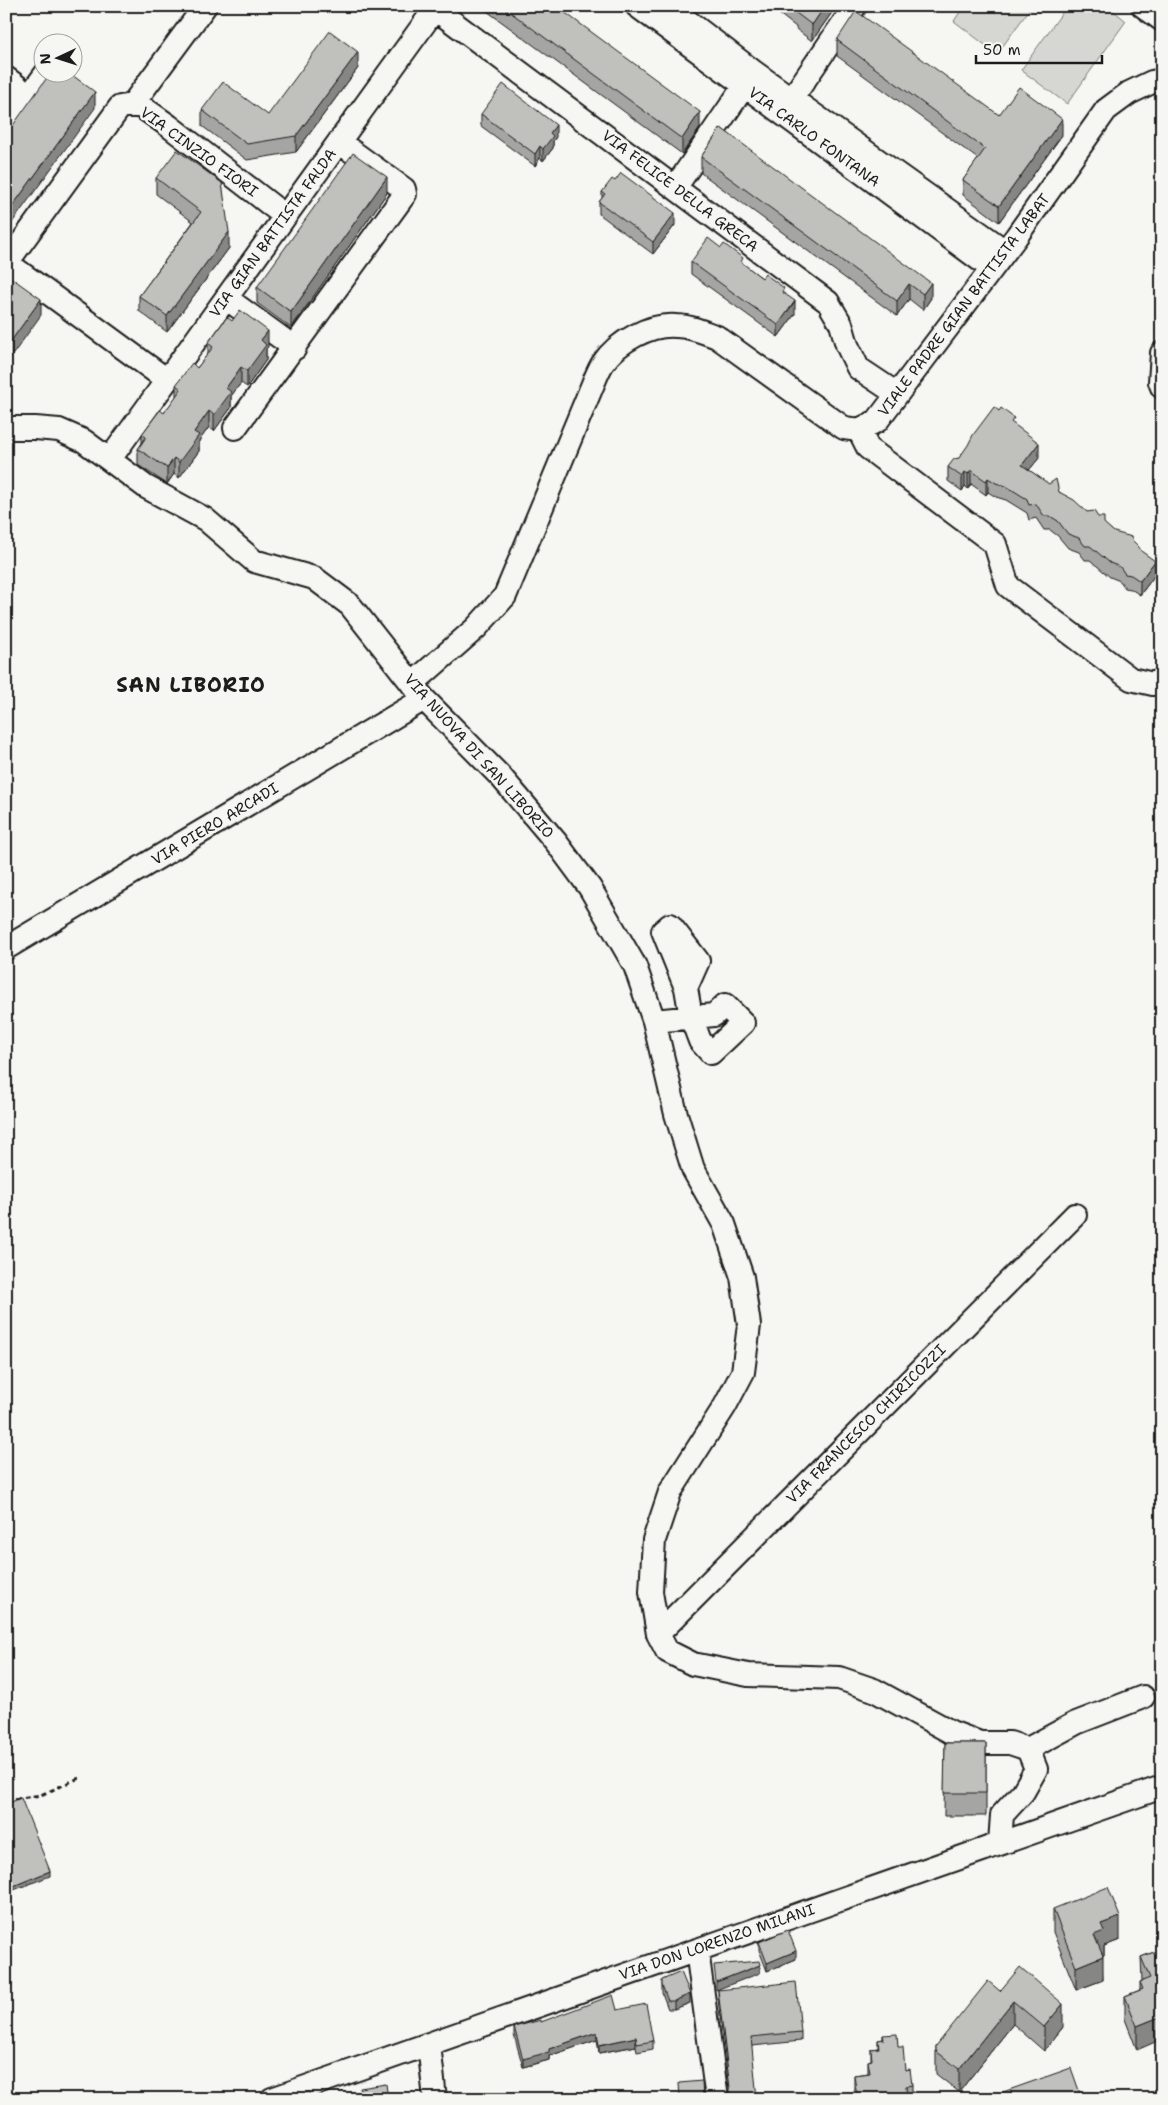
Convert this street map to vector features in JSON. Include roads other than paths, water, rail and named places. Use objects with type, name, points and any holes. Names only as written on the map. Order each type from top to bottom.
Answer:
[{"type":"street","points":[[132,105],[205,6]]},
{"type":"street","name":"VIA CARLO FONTANA","points":[[638,6],[749,78],[998,259]]},
{"type":"street","name":"VIA CARLO FONTANA","points":[[668,6],[749,78]]},
{"type":"street","points":[[787,106],[855,6]]},
{"type":"street","points":[[1143,6],[1162,20]]},
{"type":"street","name":"VIA GIAN BATTISTA FALDA","points":[[110,459],[436,8]]},
{"type":"street","name":"VIA FELICE DELLA GRECA","points":[[436,8],[828,302],[841,324],[847,345],[858,368],[897,394]]},
{"type":"street","points":[[675,188],[749,78]]},
{"type":"street","name":"VIALE PADRE GIAN BATTISTA LABAT","points":[[859,430],[877,421],[1106,110],[1129,92],[1152,82],[1162,80]]},
{"type":"street","points":[[6,128],[40,82]]},
{"type":"street","name":"VIA CINZIO FIORI","points":[[6,263],[120,107],[132,105],[142,107],[285,216]]},
{"type":"street","points":[[235,428],[295,348],[405,194],[404,189],[339,142]]},
{"type":"street","points":[[6,263],[167,380]]},
{"type":"street","points":[[226,298],[295,348]]},
{"type":"street","points":[[418,691],[505,596],[602,364],[615,350],[636,335],[659,327],[676,326],[700,330],[717,337],[831,420],[844,428],[859,430],[868,448],[995,544],[1008,586],[1131,679],[1153,684],[1162,680]]},
{"type":"street","points":[[1162,353],[1160,382],[1162,387]]},
{"type":"street","name":"VIA NUOVA DI SAN LIBORIO","points":[[6,428],[59,430],[84,440],[146,487],[205,519],[254,561],[314,578],[350,605],[418,691],[501,777],[556,842],[590,888],[635,966],[654,1021],[676,1114],[694,1169],[724,1224],[742,1276],[749,1324],[743,1372],[725,1406],[670,1492],[654,1540],[650,1592],[658,1634],[667,1651],[693,1664],[748,1676],[839,1678],[874,1690],[951,1732],[980,1743],[1010,1743],[1028,1749]]},
{"type":"street","name":"VIA PIERO ARCADI","points":[[6,948],[418,691]]},
{"type":"street","points":[[654,1021],[692,1017],[686,988]]},
{"type":"street","name":"VIA FRANCESCO CHIRICOZZI","points":[[658,1634],[1075,1215]]},
{"type":"street","points":[[1000,1843],[1002,1816],[1023,1792],[1036,1769],[1028,1749],[1076,1723],[1143,1697]]},
{"type":"street","name":"VIA DON LORENZO MILANI","points":[[272,2099],[1000,1843],[1162,1788]]},
{"type":"street","points":[[697,1950],[717,2099]]},
{"type":"street","points":[[429,2044],[435,2099]]},
{"type":"district","name":"SAN LIBORIO","points":[[191,685]]}]
